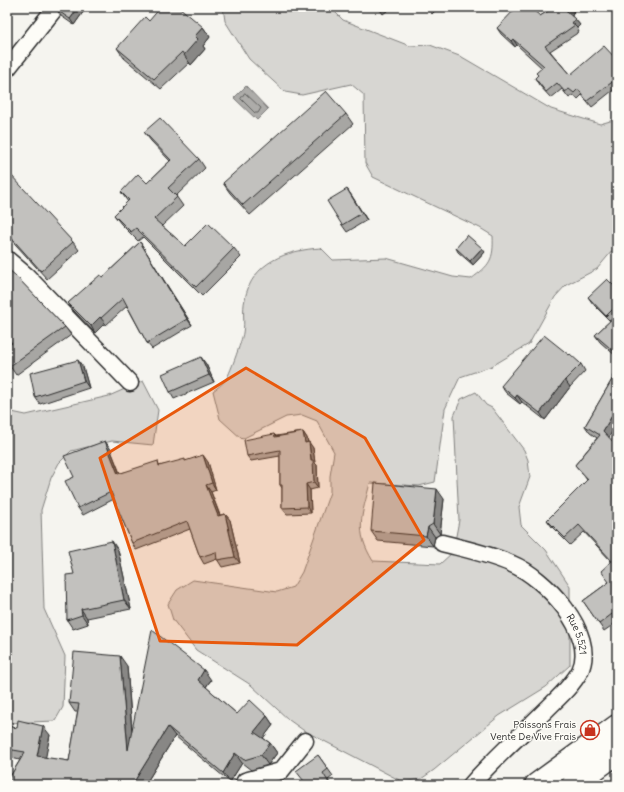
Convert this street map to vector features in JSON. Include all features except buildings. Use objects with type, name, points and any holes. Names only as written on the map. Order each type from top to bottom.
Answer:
[{"type":"main road","points":[[536,785],[617,726]]},
{"type":"main road","points":[[572,785],[617,753]]},
{"type":"street","points":[[7,69],[56,7]]},
{"type":"street","points":[[7,259],[27,276],[130,383]]},
{"type":"street","name":"Rue 5.521","points":[[442,543],[512,564],[531,574],[549,589],[573,620],[580,634],[583,652],[580,670],[570,686],[492,760],[471,785]]},
{"type":"street","points":[[243,785],[245,781],[281,771],[305,741]]},
{"type":"highlighted area","points":[[246,368],[365,438],[424,540],[297,645],[160,641],[100,458]]},
{"type":"shaded area","points":[[223,7],[330,7],[343,20],[410,46],[430,45],[462,57],[551,109],[600,124],[617,119],[617,245],[597,269],[566,285],[555,297],[529,344],[492,366],[460,377],[445,409],[435,482],[419,486],[370,483],[361,523],[363,540],[373,561],[440,564],[453,552],[459,520],[454,416],[461,399],[476,392],[486,405],[492,408],[524,450],[528,460],[530,477],[519,507],[521,525],[546,550],[570,586],[570,665],[546,687],[499,716],[421,779],[403,782],[303,730],[289,720],[251,685],[196,650],[173,620],[168,604],[177,590],[193,580],[277,592],[293,587],[302,572],[330,492],[330,476],[334,452],[317,421],[302,415],[286,417],[242,439],[220,419],[213,391],[225,381],[235,358],[243,333],[245,299],[249,286],[255,276],[263,267],[284,255],[308,249],[321,248],[333,260],[386,258],[453,277],[471,279],[483,270],[490,261],[493,251],[493,236],[480,228],[373,177],[365,163],[364,95],[351,84],[302,95],[285,92],[249,59],[225,21]]},
{"type":"shaded area","points":[[143,381],[158,410],[153,445],[112,441],[71,451],[59,463],[51,478],[41,510],[44,609],[65,656],[63,707],[55,721],[7,723],[7,411],[26,415],[109,396]]},
{"type":"water","points":[[246,86],[268,109],[257,120],[234,98]]},
{"type":"place","name":"Poissons Frais Vente De Vive Frais","points":[[590,730]]}]
